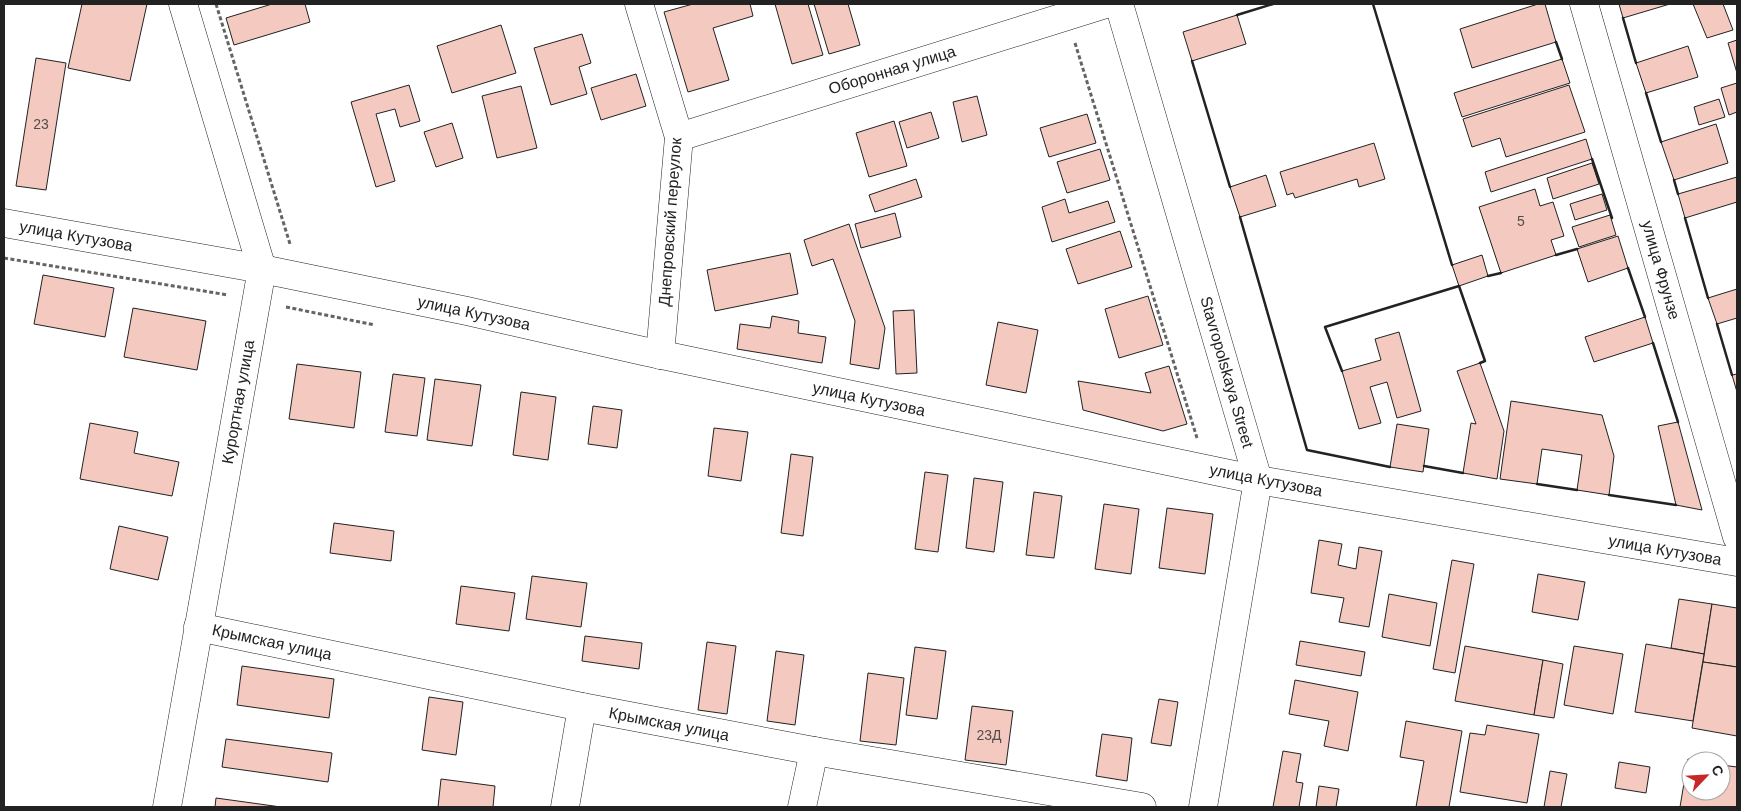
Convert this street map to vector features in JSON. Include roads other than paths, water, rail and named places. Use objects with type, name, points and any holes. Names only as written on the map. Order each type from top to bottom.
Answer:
[{"type":"street","name":"Курортная улица","points":[[166,807],[262,269],[183,4]]},
{"type":"street","name":"Днепровский переулок","points":[[640,4],[679,137],[660,355]]},
{"type":"street","name":"Оборонная улица","points":[[679,137],[1106,4]]},
{"type":"street","name":"Stavropolskaya Street","points":[[1119,4],[1258,480],[1203,807]]},
{"type":"street","name":"улица Фрунзе","points":[[1584,4],[1737,536]]},
{"type":"street","name":"улица Кутузова","points":[[4,223],[262,269],[467,310],[660,355],[1258,480],[1737,562]]},
{"type":"street","name":"Крымская улица","points":[[198,627],[582,708],[814,751],[1142,807]]},
{"type":"street","points":[[565,807],[582,708]]},
{"type":"street","points":[[802,807],[814,751]]}]
